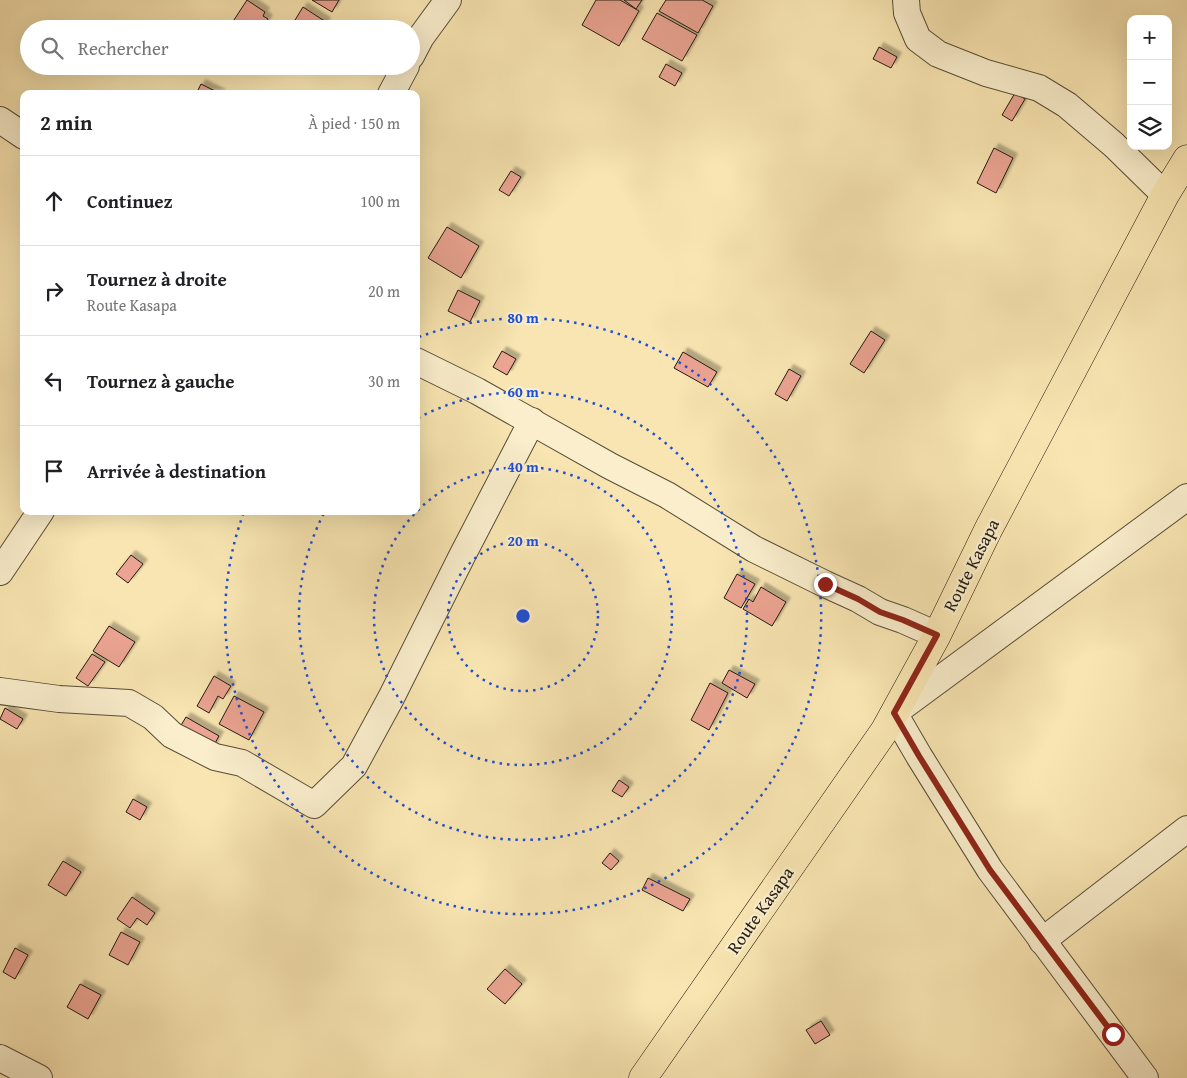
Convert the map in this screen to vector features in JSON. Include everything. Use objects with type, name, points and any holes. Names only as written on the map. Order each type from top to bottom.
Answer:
[{"type":"main road","name":"Route Kasapa","points":[[643,1078],[885,730],[937,635],[988,530],[1187,159]]},
{"type":"street","points":[[420,40],[448,0]]},
{"type":"street","points":[[906,0],[906,13],[918,39],[938,54],[986,73],[1039,88],[1067,105],[1114,145],[1166,195]]},
{"type":"street","points":[[393,90],[401,75]]},
{"type":"street","points":[[0,120],[20,133]]},
{"type":"street","points":[[420,363],[477,391],[610,466],[667,495],[754,549],[858,599],[880,612],[937,635]]},
{"type":"street","points":[[0,691],[59,699],[129,703],[153,716],[172,735],[215,757],[242,763],[314,805],[354,766],[391,698],[532,421]]},
{"type":"street","points":[[1145,1078],[990,870],[894,713],[1187,497]]},
{"type":"street","points":[[0,572],[38,515]]},
{"type":"street","points":[[1042,941],[1187,829]]},
{"type":"street","points":[[0,1058],[39,1078]]},
{"type":"building","points":[[247,0],[265,12],[263,16],[268,19],[267,20],[234,20]]},
{"type":"building","points":[[312,0],[339,0],[332,12]]},
{"type":"building","points":[[596,0],[620,0],[639,11],[619,46],[582,25]]},
{"type":"building","points":[[624,0],[642,0],[636,9]]},
{"type":"building","points":[[666,0],[702,0],[713,6],[698,33],[659,11]]},
{"type":"building","points":[[303,7],[323,20],[295,20]]},
{"type":"building","points":[[657,13],[697,35],[682,61],[642,39]]},
{"type":"building","points":[[879,47],[897,57],[891,68],[873,59]]},
{"type":"building","points":[[666,64],[682,73],[675,86],[659,77]]},
{"type":"building","points":[[201,84],[213,90],[198,90]]},
{"type":"building","points":[[1015,93],[1025,99],[1012,121],[1002,115]]},
{"type":"building","points":[[994,148],[1013,158],[996,193],[977,183]]},
{"type":"building","points":[[511,171],[521,177],[509,196],[499,190]]},
{"type":"building","points":[[447,227],[479,246],[461,278],[428,258]]},
{"type":"building","points":[[458,290],[480,301],[470,322],[448,311]]},
{"type":"building","points":[[871,331],[885,340],[864,373],[850,364]]},
{"type":"building","points":[[502,351],[516,359],[507,375],[493,367]]},
{"type":"building","points":[[683,352],[717,372],[708,387],[674,368]]},
{"type":"building","points":[[789,369],[801,376],[787,401],[775,394]]},
{"type":"building","points":[[131,555],[143,564],[128,583],[116,574]]},
{"type":"building","points":[[737,574],[755,584],[741,608],[724,598]]},
{"type":"building","points":[[761,587],[786,602],[772,626],[743,609],[749,599],[753,602]]},
{"type":"building","points":[[109,626],[135,642],[119,667],[93,651]]},
{"type":"building","points":[[92,654],[105,662],[88,686],[76,678]]},
{"type":"building","points":[[729,670],[755,684],[747,698],[722,683]]},
{"type":"building","points":[[214,676],[231,686],[223,699],[218,696],[209,713],[197,706]]},
{"type":"building","points":[[710,683],[728,693],[709,730],[691,720]]},
{"type":"building","points":[[234,696],[264,712],[249,740],[219,724]]},
{"type":"building","points":[[5,708],[23,719],[17,729],[0,719]]},
{"type":"building","points":[[186,717],[219,736],[210,752],[177,732]]},
{"type":"building","points":[[619,780],[629,787],[622,797],[612,791]]},
{"type":"building","points":[[133,799],[147,807],[140,820],[126,812]]},
{"type":"building","points":[[610,853],[619,861],[611,870],[602,863]]},
{"type":"building","points":[[63,861],[81,872],[66,896],[48,885]]},
{"type":"building","points":[[648,878],[690,899],[683,911],[642,890]]},
{"type":"building","points":[[132,897],[155,913],[147,925],[137,918],[130,928],[117,919]]},
{"type":"building","points":[[121,932],[140,942],[128,965],[109,955]]},
{"type":"building","points":[[15,948],[28,955],[15,979],[3,972]]},
{"type":"building","points":[[505,969],[522,984],[505,1004],[487,989]]},
{"type":"building","points":[[80,984],[101,995],[88,1019],[67,1007]]},
{"type":"building","points":[[821,1021],[830,1035],[815,1044],[806,1030]]},
{"type":"route","points":[[825,584],[858,599],[880,612],[937,635],[894,713],[990,870],[1113,1034]]}]
